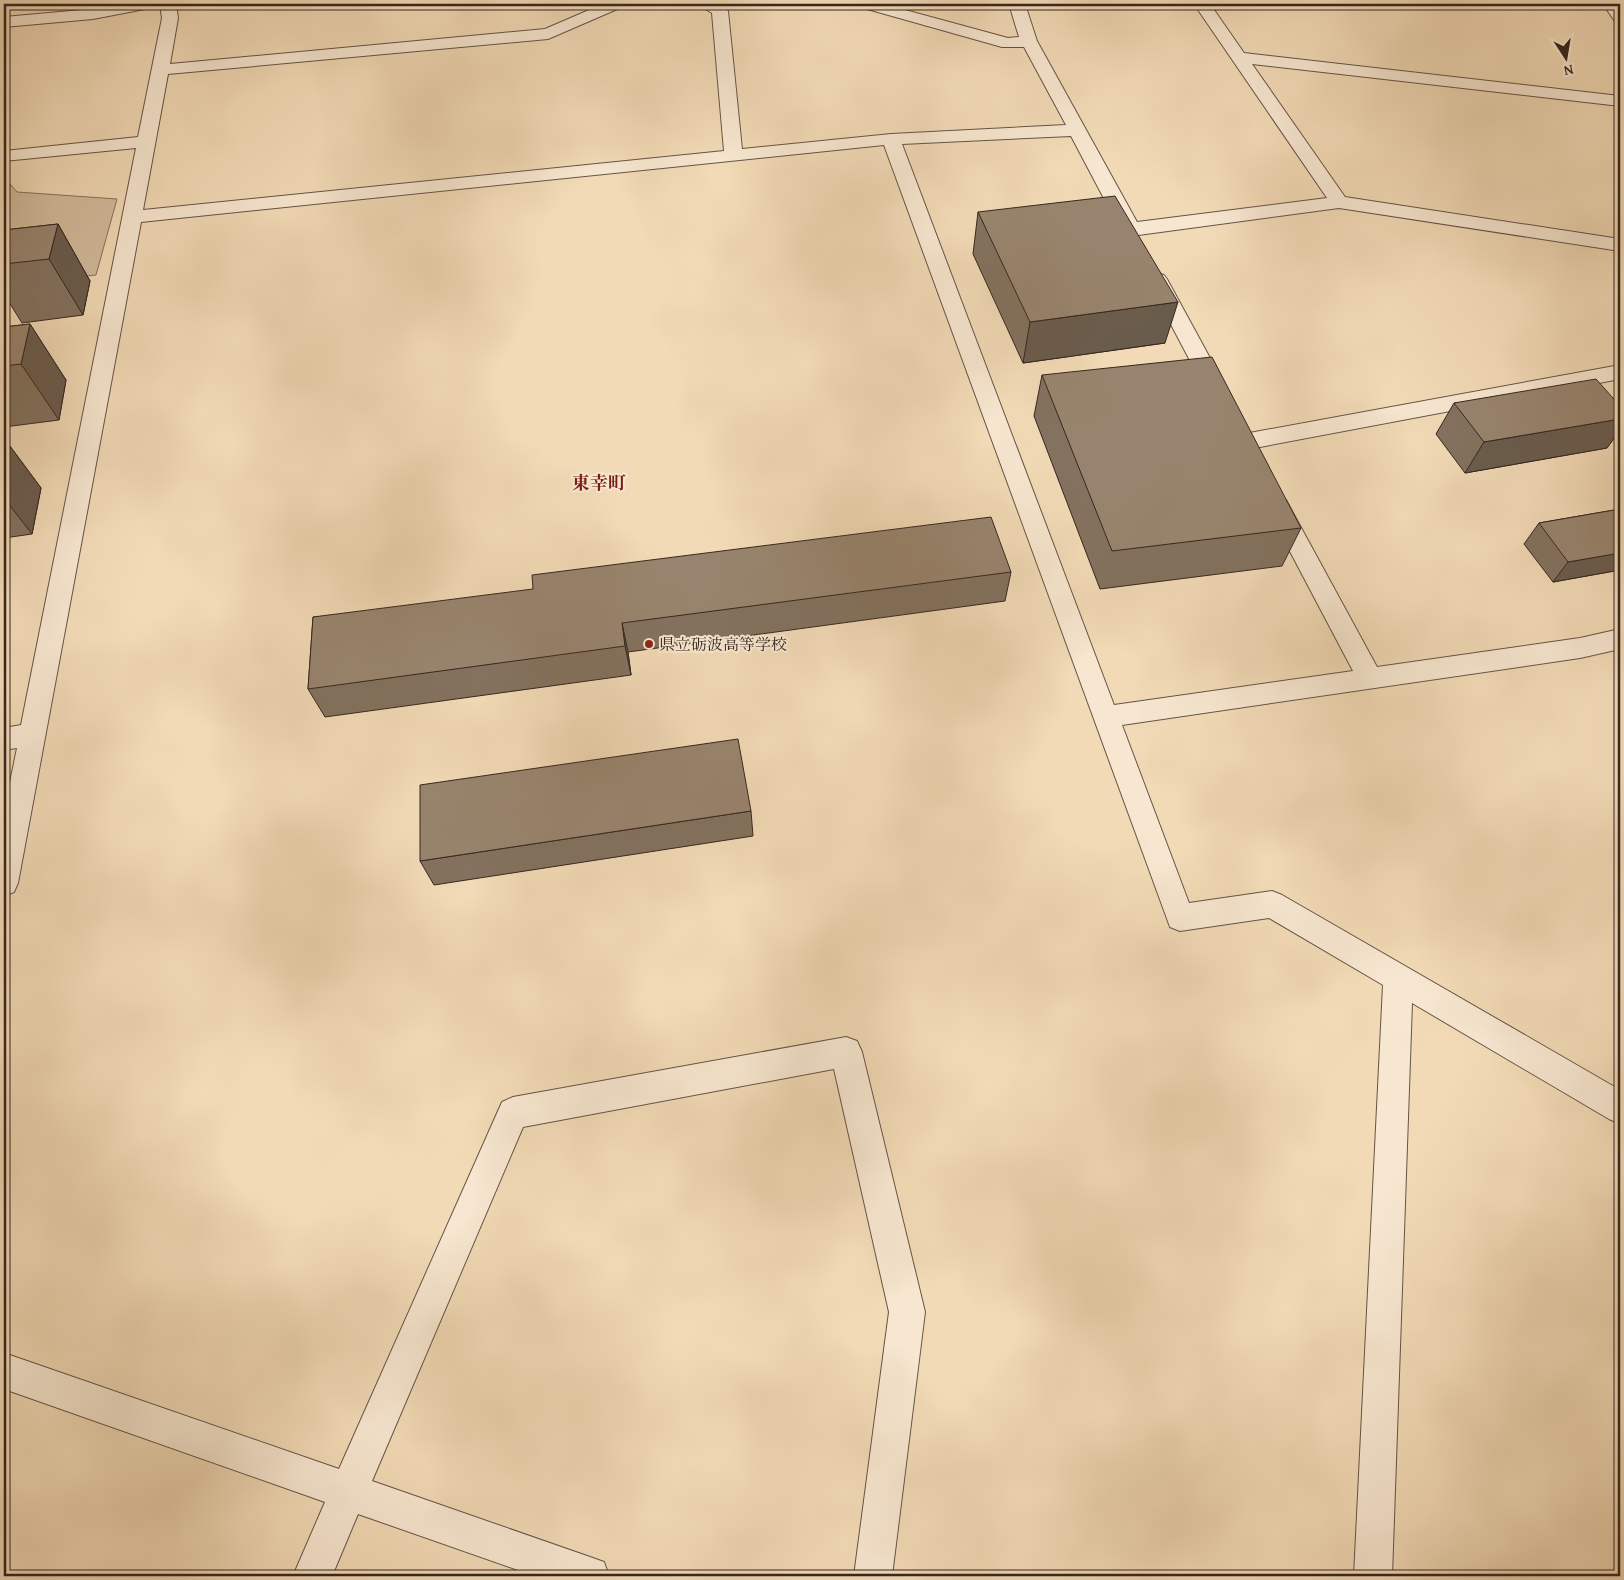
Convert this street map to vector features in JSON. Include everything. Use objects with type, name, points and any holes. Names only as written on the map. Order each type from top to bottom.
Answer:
[{"type":"street","points":[[4,22],[93,14],[145,4]]},
{"type":"street","points":[[4,883],[170,18],[168,4]]},
{"type":"street","points":[[160,70],[548,34],[616,4]]},
{"type":"street","points":[[708,4],[720,11],[734,155]]},
{"type":"street","points":[[866,4],[1008,43],[1029,41]]},
{"type":"street","points":[[1017,4],[1029,41],[1240,434],[1620,372]]},
{"type":"street","points":[[1202,4],[1339,202]]},
{"type":"street","points":[[1610,4],[1620,17]]},
{"type":"street","points":[[1239,57],[1620,101]]},
{"type":"street","points":[[132,217],[891,139],[1077,130]]},
{"type":"street","points":[[891,139],[1180,918],[1272,904],[1620,1108]]},
{"type":"street","points":[[4,156],[146,142]]},
{"type":"street","points":[[1139,246],[1339,202],[1620,245]]},
{"type":"street","points":[[1267,486],[1370,679]]},
{"type":"street","points":[[1106,717],[1580,648],[1620,639]]},
{"type":"street","points":[[4,739],[32,734]]},
{"type":"street","points":[[1373,1576],[1398,977]]},
{"type":"street","points":[[312,1576],[513,1113],[846,1052],[907,1312],[873,1576]]},
{"type":"street","points":[[4,1370],[590,1576]]},
{"type":"shaded area","points":[[4,177],[17,192],[117,199],[96,275],[4,286]]},
{"type":"building","points":[[1115,196],[1178,302],[1030,322],[978,212]]},
{"type":"building","points":[[58,224],[49,259],[4,264],[4,230]]},
{"type":"building","points":[[30,324],[21,364],[4,366],[4,327]]},
{"type":"building","points":[[1212,357],[1301,528],[1112,551],[1042,375]]},
{"type":"building","points":[[1596,379],[1620,406],[1620,419],[1484,442],[1454,403]]},
{"type":"building","points":[[1620,509],[1620,553],[1568,562],[1539,523]]},
{"type":"building","points":[[991,517],[1011,572],[622,623],[625,646],[308,689],[313,617],[533,589],[532,575]]},
{"type":"building","points":[[738,739],[751,811],[420,861],[420,785]]},
{"type":"place","name":"県立砺波高等学校","points":[[649,644]]},
{"type":"district","name":"東幸町","points":[[599,482]]}]
